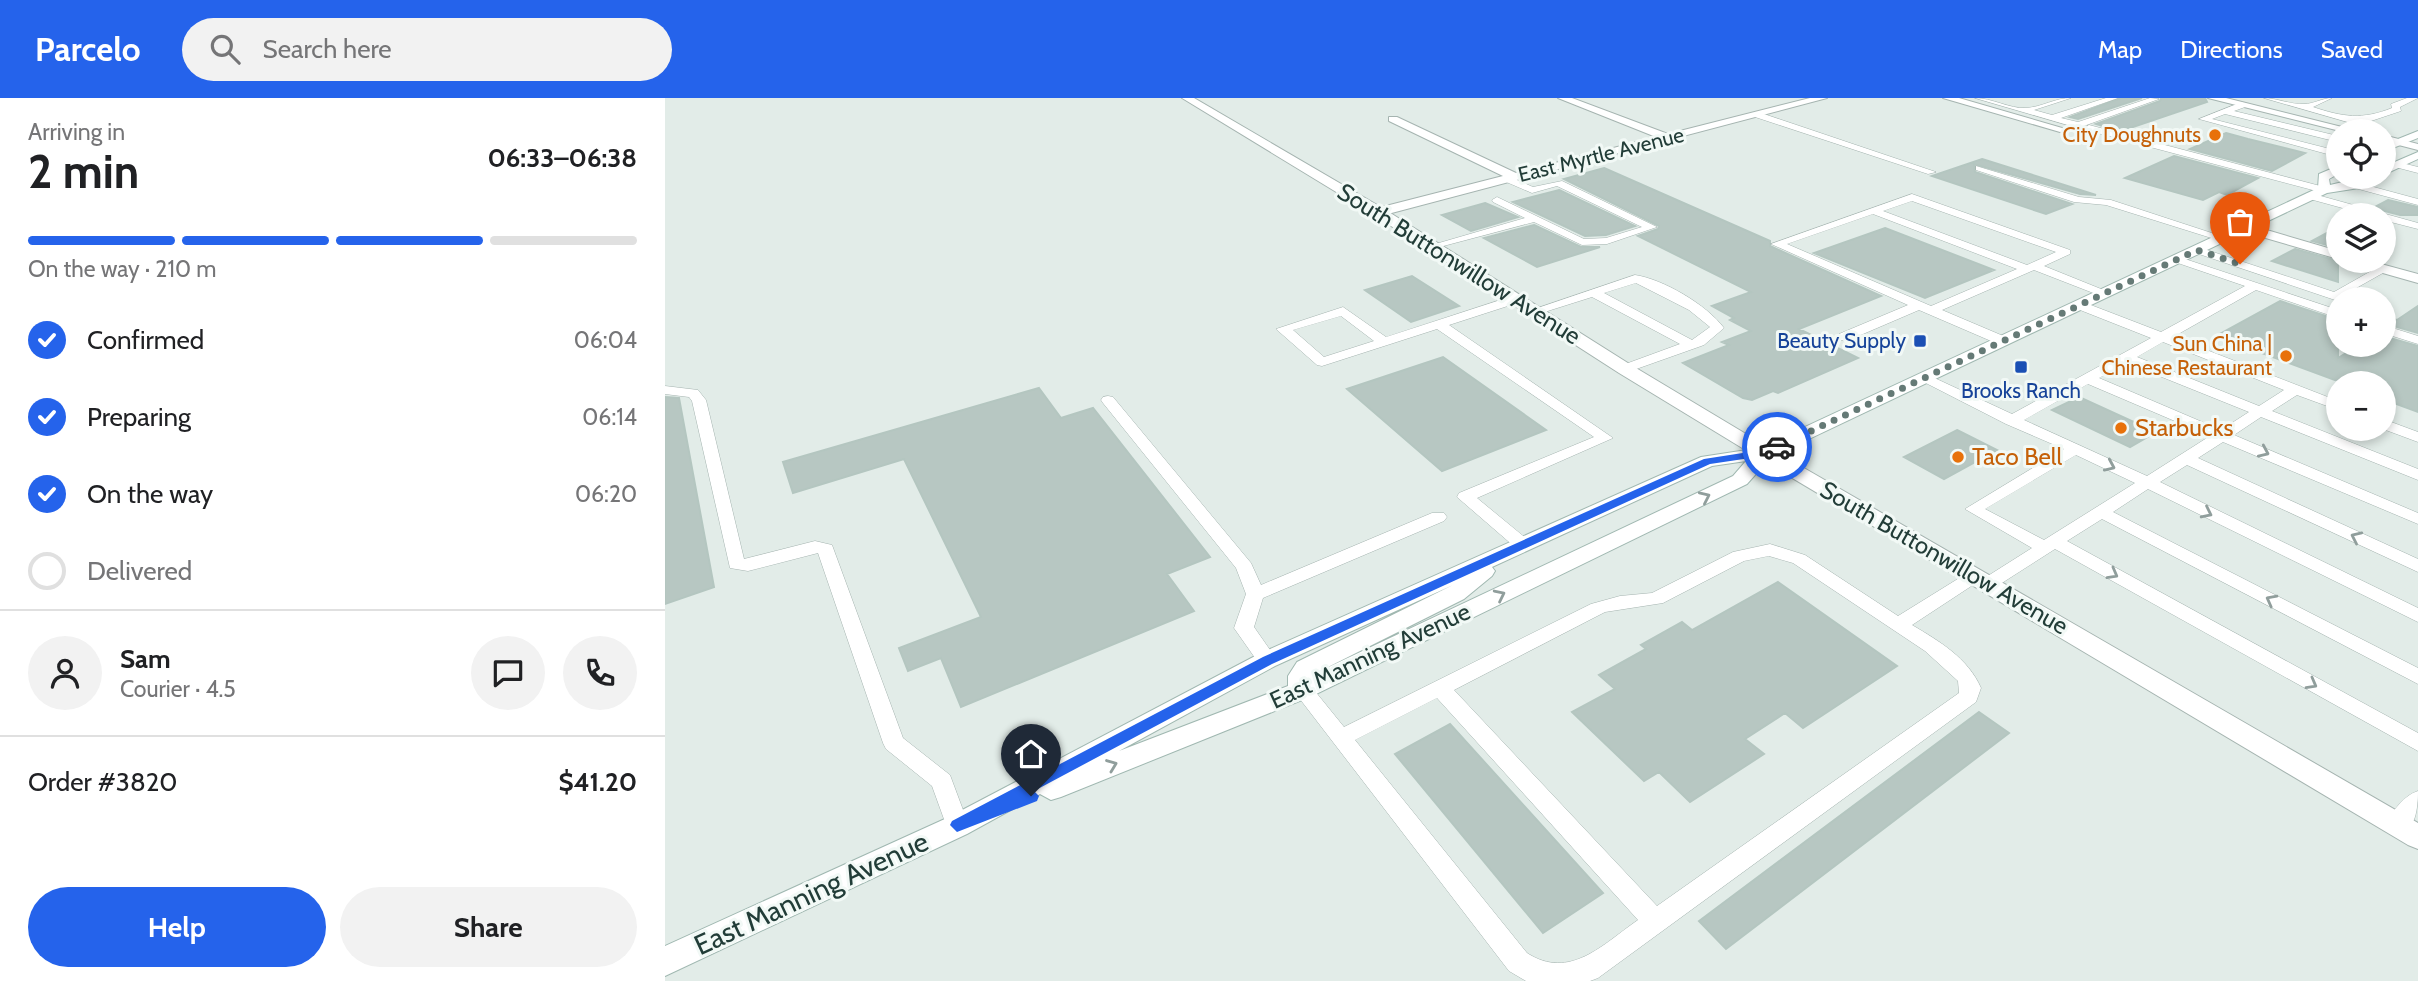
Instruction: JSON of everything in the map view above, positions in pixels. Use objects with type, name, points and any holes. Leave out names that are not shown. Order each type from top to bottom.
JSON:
[{"type":"street","name":"South Buttonwillow Avenue","points":[[1187,98],[1436,247],[1625,369],[1764,453],[2418,837]]},
{"type":"street","points":[[1563,98],[1668,138]]},
{"type":"street","name":"East Myrtle Avenue","points":[[1379,212],[1818,98]]},
{"type":"street","points":[[1948,98],[2064,130]]},
{"type":"street","points":[[2213,98],[2326,125]]},
{"type":"street","points":[[1393,120],[1511,178]]},
{"type":"street","points":[[2396,143],[2418,134]]},
{"type":"street","points":[[2396,141],[2418,146]]},
{"type":"street","points":[[2398,165],[2418,155]]},
{"type":"street","name":"East Manning Avenue","points":[[2317,193],[2326,176]]},
{"type":"street","name":"East Manning Avenue","points":[[665,961],[957,825],[1267,660],[1708,461],[1764,453],[2317,193],[2339,189]]},
{"type":"street","points":[[2243,228],[2326,252]]},
{"type":"street","points":[[2396,273],[2418,279]]},
{"type":"street","name":"East Manning Avenue","points":[[957,825],[1303,690],[1740,480],[1764,453]]},
{"type":"street","points":[[1303,690],[1298,681],[1299,675],[1306,668],[1456,594],[1515,548]]},
{"type":"lane","points":[[1979,98],[2078,125],[2155,99],[2151,98]]},
{"type":"lane","points":[[2000,104],[2019,98]]},
{"type":"lane","points":[[2026,111],[2067,98]]},
{"type":"lane","points":[[2052,118],[2114,98]]},
{"type":"lane","points":[[2268,98],[2361,122],[2398,109],[2394,106],[2414,98]]},
{"type":"lane","points":[[2305,107],[2323,99]]},
{"type":"lane","points":[[2242,105],[2203,119],[2326,151]]},
{"type":"lane","points":[[2224,111],[2326,136]]},
{"type":"lane","points":[[1758,115],[1931,172]]},
{"type":"lane","points":[[2089,128],[2345,203]]},
{"type":"lane","points":[[2398,165],[2418,170]]},
{"type":"lane","points":[[1979,168],[2078,200],[2107,202],[2221,238]]},
{"type":"lane","points":[[1511,178],[1532,190]]},
{"type":"lane","points":[[1558,183],[1652,227],[1607,241],[1582,242],[1497,200],[1532,190],[1558,183]]},
{"type":"lane","points":[[2367,189],[2418,202]]},
{"type":"lane","points":[[1844,337],[1925,308],[2031,268],[2066,252],[1912,197],[1777,244],[1925,308],[2003,341]]},
{"type":"lane","points":[[1874,211],[2105,293]]},
{"type":"lane","points":[[1436,247],[1534,219]]},
{"type":"lane","points":[[2396,220],[2418,226]]},
{"type":"lane","points":[[2197,250],[2335,296],[2376,273]]},
{"type":"lane","points":[[2176,259],[2326,310]]},
{"type":"lane","points":[[1535,311],[1635,279],[1687,304],[1712,320],[1717,328],[1691,345],[1625,369]]},
{"type":"lane","points":[[2011,421],[2255,286]]},
{"type":"lane","points":[[1593,292],[1691,345]]},
{"type":"lane","points":[[1384,342],[1343,311],[1283,329],[1322,362],[1384,342],[1516,299]]},
{"type":"lane","points":[[2079,305],[2326,401]]},
{"type":"lane","points":[[1439,324],[1605,438],[1465,497],[1515,548]]},
{"type":"lane","points":[[2396,333],[2418,340]]},
{"type":"lane","points":[[2127,358],[2418,475]]},
{"type":"lane","points":[[1923,379],[2146,482],[2418,616]]},
{"type":"lane","points":[[2088,379],[2418,519]]},
{"type":"lane","points":[[1898,625],[2048,544],[2296,389]]},
{"type":"lane","points":[[665,390],[693,393],[699,400],[736,564],[748,565],[815,546],[826,549],[894,743],[942,781],[957,825]]},
{"type":"lane","points":[[1108,400],[1245,567],[1255,594],[1244,628],[1267,660]]},
{"type":"lane","points":[[2396,428],[2418,437]]},
{"type":"lane","points":[[2074,450],[1973,509],[2048,544],[2418,743]]},
{"type":"lane","points":[[2185,458],[2418,566]]},
{"type":"lane","points":[[2101,512],[2418,677]]},
{"type":"lane","points":[[1255,594],[1438,517]]},
{"type":"lane","points":[[1303,690],[1518,962],[1533,974],[1552,979],[1570,977],[1589,969],[1969,697],[1972,692],[1971,684],[1960,668],[1898,625],[1799,559],[1781,551],[1760,550],[1739,556],[1656,599],[1620,602],[1598,608],[1341,738]]},
{"type":"lane","points":[[1441,689],[1656,922]]},
{"type":"lane","points":[[2397,825],[2418,800]]},
{"type":"building","points":[[2121,98],[2142,98],[2078,119],[2070,117]]},
{"type":"building","points":[[2161,98],[2205,98],[2207,102],[2130,128],[2116,130],[2096,124],[2160,101]]},
{"type":"building","points":[[2226,133],[2305,153],[2272,171],[2190,149]]},
{"type":"building","points":[[2174,156],[2258,178],[2227,195],[2219,192],[2203,200],[2125,178]]},
{"type":"building","points":[[1982,159],[2096,195],[2080,194],[1974,164],[1975,172],[2072,204],[2046,214],[1932,176]]},
{"type":"building","points":[[1604,168],[1770,241],[1770,246],[1881,296],[1799,329],[1858,358],[1778,393],[1773,391],[1752,400],[1743,398],[1683,363],[1729,345],[1722,342],[1751,331],[1712,306],[1751,292],[1638,236],[1658,229],[1659,226],[1564,179]]},
{"type":"building","points":[[1559,190],[1635,226],[1606,235],[1585,236],[1513,202]]},
{"type":"building","points":[[2388,200],[2418,207],[2418,215],[2396,214],[2396,203],[2382,203]]},
{"type":"building","points":[[1485,203],[1518,217],[1471,231],[1442,215]]},
{"type":"building","points":[[1534,225],[1581,247],[1600,247],[1537,267],[1484,238]]},
{"type":"building","points":[[1885,228],[1994,270],[1925,298],[1814,253]]},
{"type":"building","points":[[2326,233],[2326,245],[2312,241]]},
{"type":"building","points":[[2295,249],[2326,258],[2326,273],[2338,273],[2338,282],[2272,261]]},
{"type":"building","points":[[1412,276],[1459,306],[1411,322],[1365,290]]},
{"type":"building","points":[[2280,301],[2326,316],[2326,357],[2396,357],[2396,340],[2418,346],[2418,412],[2396,404],[2396,371],[2326,371],[2326,377],[2216,336]]},
{"type":"building","points":[[2418,306],[2418,333],[2396,327],[2397,320]]},
{"type":"building","points":[[1443,357],[1546,430],[1442,471],[1347,389]]},
{"type":"building","points":[[1039,388],[1061,418],[1093,408],[1210,557],[1167,574],[1194,611],[961,707],[941,658],[908,671],[899,648],[981,617],[904,459],[793,493],[783,462]]},
{"type":"building","points":[[665,397],[679,398],[714,587],[665,604]]},
{"type":"building","points":[[2079,397],[2156,432],[2130,447],[2052,410]]},
{"type":"building","points":[[1957,430],[1997,450],[1944,479],[1904,457]]},
{"type":"building","points":[[1778,582],[1897,666],[1803,728],[1785,713],[1745,739],[1764,754],[1690,802],[1659,772],[1644,781],[1572,712],[1615,689],[1599,675],[1646,649],[1641,645],[1682,622],[1692,630]]},
{"type":"building","points":[[1979,712],[2009,733],[1726,949],[1699,921]]},
{"type":"building","points":[[1450,724],[1603,893],[1543,933],[1395,754]]},
{"type":"way so far","points":[[1777,447],[2197,250],[2240,264]]},
{"type":"place","name":"City Doughnuts","points":[[2215,135]]},
{"type":"place","name":"Beauty Supply","points":[[1920,341]]},
{"type":"place","name":"Sun China | Chinese Restaurant","points":[[2286,356]]},
{"type":"place","name":"Brooks Ranch","points":[[2021,367]]},
{"type":"place","name":"Starbucks","points":[[2121,428]]},
{"type":"place","name":"Taco Bell","points":[[1958,457]]},
{"type":"route","points":[[1031,796],[957,825],[1267,660],[1708,461],[1764,453],[1777,447]]}]
